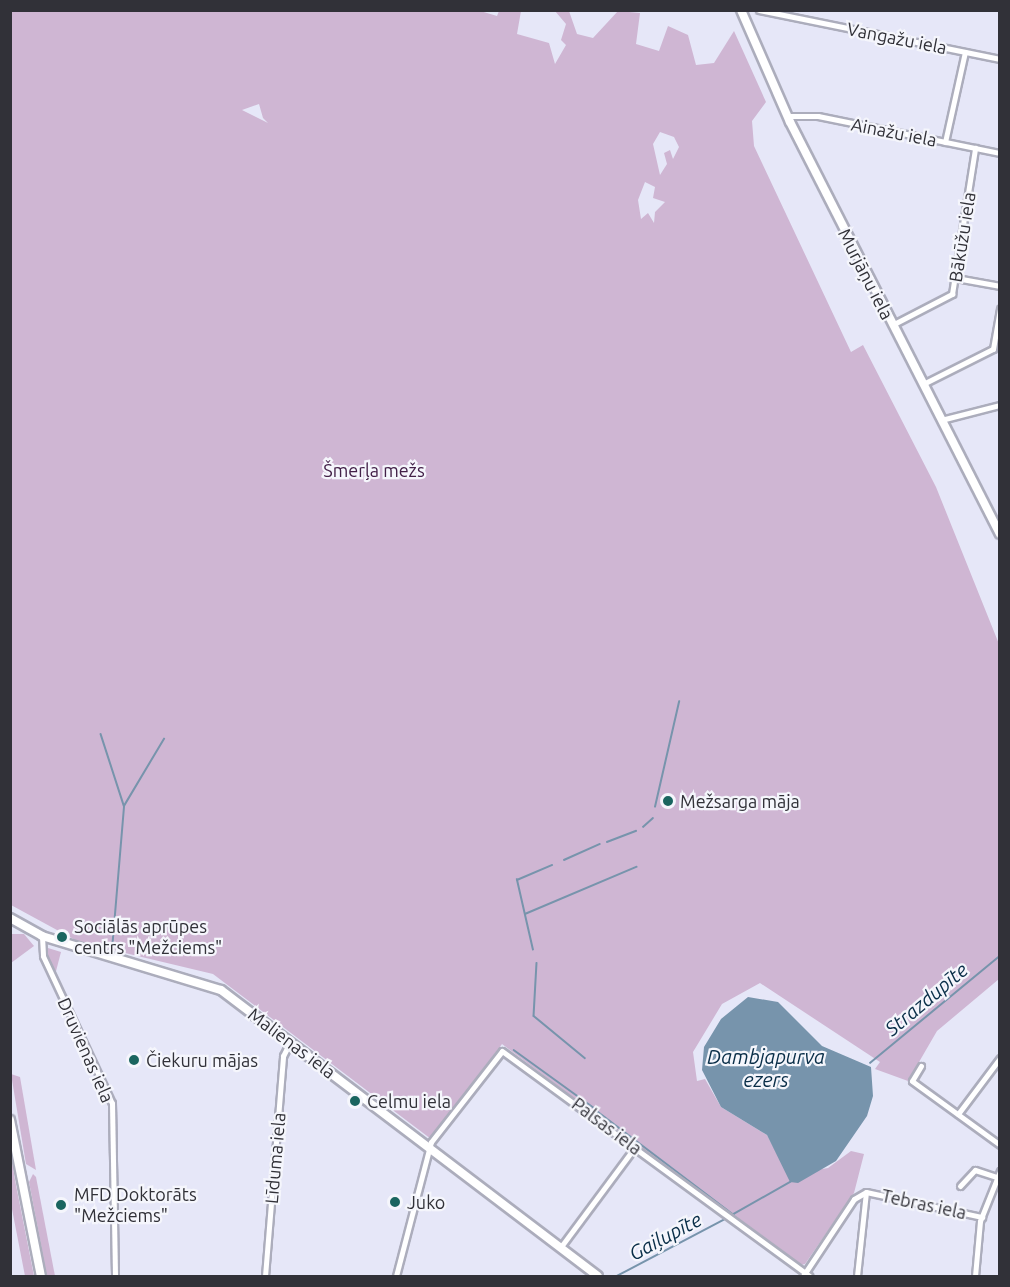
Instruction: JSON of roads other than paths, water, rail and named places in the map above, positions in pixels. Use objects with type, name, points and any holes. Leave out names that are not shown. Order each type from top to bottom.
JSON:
[{"type":"street","name":"Murjāņu iela","points":[[741,10],[788,116],[892,325],[997,522],[999,534]]},
{"type":"street","name":"Vangažu iela","points":[[759,10],[999,59]]},
{"type":"street","points":[[945,142],[965,52]]},
{"type":"street","name":"Ainažu iela","points":[[788,116],[818,116],[999,153]]},
{"type":"street","name":"Bākūžu iela","points":[[892,325],[952,294],[975,148]]},
{"type":"street","points":[[956,278],[999,286]]},
{"type":"street","points":[[923,384],[993,349],[999,309]]},
{"type":"street","points":[[941,420],[999,405]]},
{"type":"street","name":"Malienas iela","points":[[10,918],[42,936],[205,983],[290,1042],[598,1276]]},
{"type":"street","name":"Druvienas iela","points":[[42,936],[43,956],[112,1103],[115,1276]]},
{"type":"street","name":"Līduma iela","points":[[265,1276],[284,1056],[290,1042]]},
{"type":"street","name":"Palsas iela","points":[[429,1148],[502,1051],[635,1147],[805,1276]]},
{"type":"street","points":[[958,1114],[999,1058]]},
{"type":"street","points":[[921,1066],[912,1081],[999,1145]]},
{"type":"street","points":[[10,1120],[41,1276]]},
{"type":"street","points":[[560,1248],[635,1147]]},
{"type":"street","points":[[396,1276],[429,1148]]},
{"type":"street","points":[[960,1186],[975,1170],[998,1174],[982,1216],[975,1276]]},
{"type":"street","points":[[805,1276],[854,1199],[866,1191]]},
{"type":"street","points":[[857,1276],[866,1191]]},
{"type":"street","name":"Tebras iela","points":[[866,1191],[982,1216]]},
{"type":"water","name":"Dambjapurva ezers","points":[[748,997],[778,1002],[822,1046],[871,1067],[873,1096],[867,1116],[836,1161],[798,1183],[790,1182],[767,1135],[721,1107],[702,1070],[704,1047],[721,1019]]},
{"type":"waterway","points":[[655,807],[679,702]]},
{"type":"waterway","points":[[101,734],[124,805]]},
{"type":"waterway","points":[[112,950],[124,806],[164,739]]},
{"type":"waterway","points":[[643,827],[653,818]]},
{"type":"waterway","points":[[607,842],[636,831]]},
{"type":"waterway","points":[[564,860],[600,844]]},
{"type":"waterway","points":[[533,950],[517,880],[552,865]]},
{"type":"waterway","points":[[525,914],[636,867]]},
{"type":"waterway","name":"Strazdupīte","points":[[870,1063],[1000,956]]},
{"type":"waterway","points":[[537,963],[534,1016],[585,1058]]},
{"type":"waterway","points":[[514,1050],[594,1108]]},
{"type":"waterway","points":[[597,1111],[734,1215]]},
{"type":"waterway","name":"Gaiļupīte","points":[[732,1215],[790,1182]]},
{"type":"waterway","name":"Gaiļupīte","points":[[617,1276],[725,1219]]},
{"type":"place","name":"Mežsarga māja","points":[[668,801]]},
{"type":"place","name":"Sociālās aprūpes centrs \"Mežciems\"","points":[[62,937]]},
{"type":"place","name":"Čiekuru mājas","points":[[134,1060]]},
{"type":"place","name":"Celmu iela","points":[[355,1101]]},
{"type":"place","name":"Juko","points":[[395,1202]]},
{"type":"place","name":"MFD Doktorāts \"Mežciems\"","points":[[61,1205]]},
{"type":"park label","name":"Šmerļa mežs","points":[[374,470]]}]
